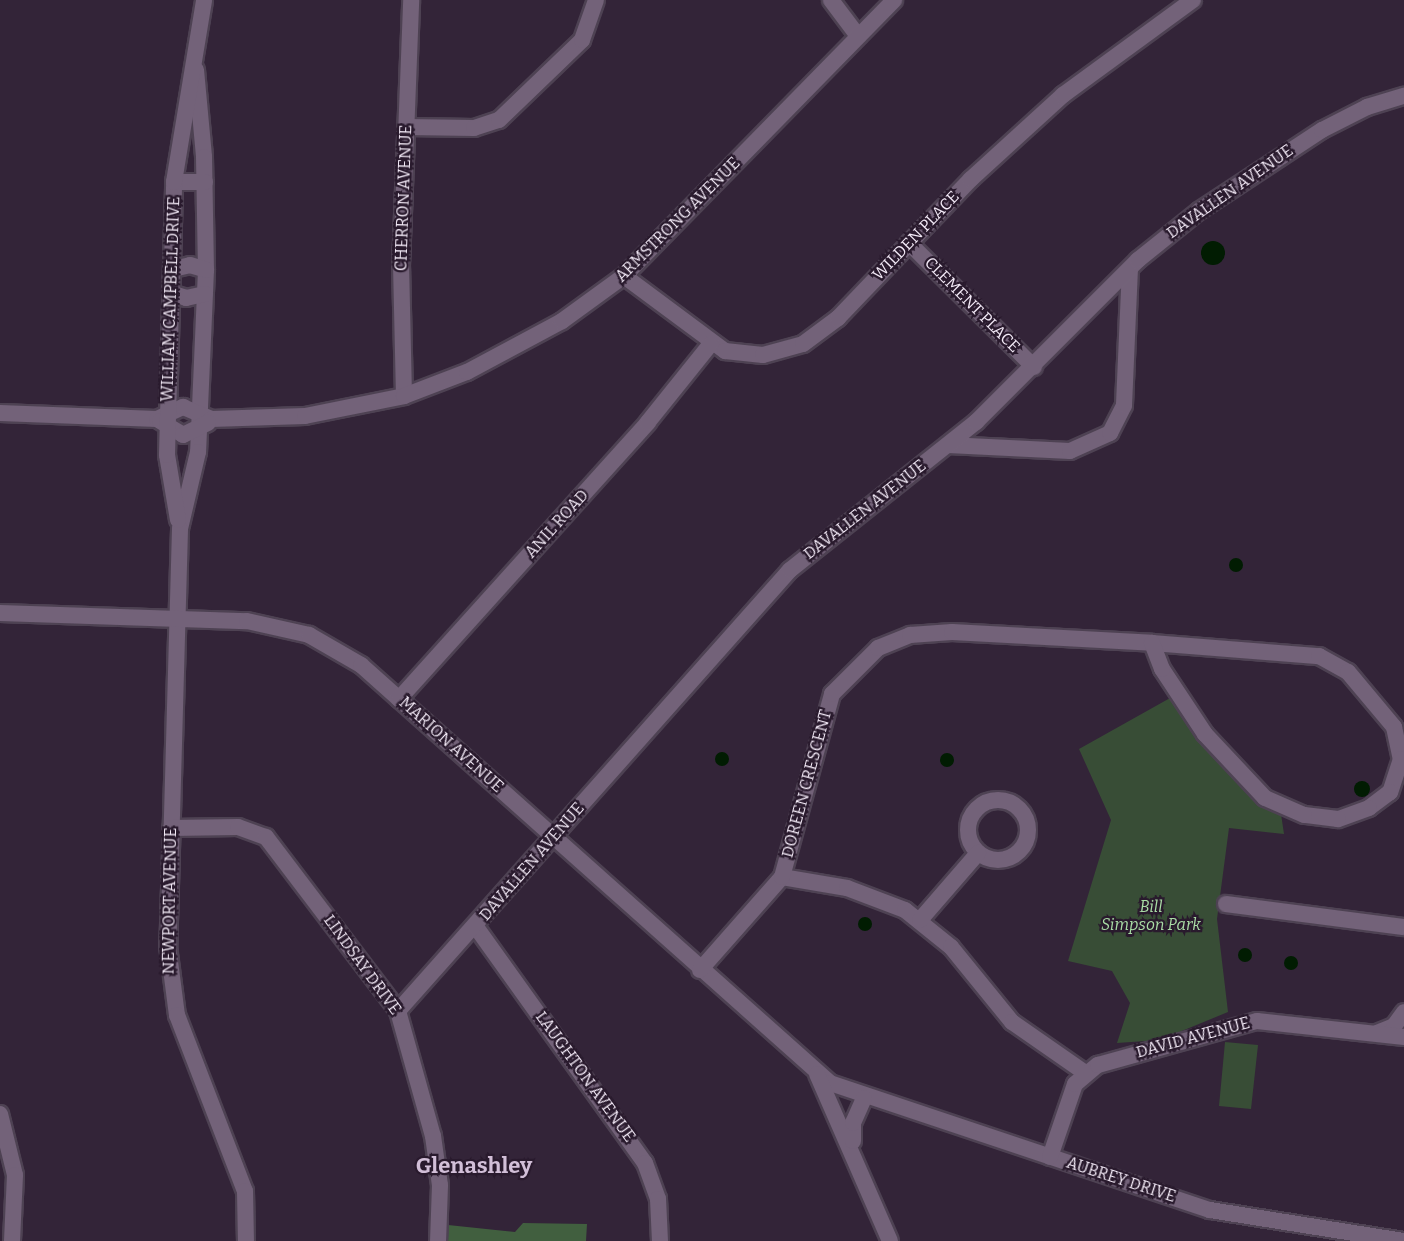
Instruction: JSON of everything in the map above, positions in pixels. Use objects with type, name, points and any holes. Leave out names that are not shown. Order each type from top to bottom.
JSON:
[{"type":"street","name":"WILLIAM CAMPBELL DRIVE","points":[[177,618],[180,529],[164,419],[173,269],[174,182],[196,70],[204,0]]},
{"type":"street","name":"CHERRON AVENUE","points":[[404,396],[399,367],[411,0]]},
{"type":"street","points":[[407,128],[474,128],[500,120],[582,40],[596,0]]},
{"type":"street","points":[[831,0],[858,36]]},
{"type":"street","name":"ARMSTRONG AVENUE","points":[[204,420],[305,416],[404,396],[533,338],[624,276],[894,0]]},
{"type":"street","name":"WILDEN PLACE","points":[[624,276],[710,345],[752,355],[803,344],[838,318],[909,243],[1064,95],[1193,0]]},
{"type":"street","name":"WILLIAM CAMPBELL DRIVE","points":[[180,529],[204,420],[206,182],[196,70]]},
{"type":"street","name":"DAVALLEN AVENUE","points":[[398,1011],[476,927],[790,570],[948,445],[1034,367],[1130,270],[1199,211],[1292,149],[1367,107],[1404,96]]},
{"type":"street","points":[[174,182],[206,182]]},
{"type":"street","name":"CLEMENT PLACE","points":[[909,243],[1034,367]]},
{"type":"street","points":[[173,269],[190,265],[206,270]]},
{"type":"street","points":[[948,445],[1051,452],[1102,440],[1117,424],[1124,405],[1130,270]]},
{"type":"street","points":[[171,292],[186,298],[205,294]]},
{"type":"street","points":[[1103,297],[1128,324]]},
{"type":"street","name":"ANIL ROAD","points":[[399,699],[648,422],[710,345]]},
{"type":"street","points":[[0,413],[164,419],[183,407],[204,420],[183,435],[164,419]]},
{"type":"street","name":"MARION AVENUE","points":[[0,613],[247,621],[309,635],[361,665],[817,1073],[845,1090]]},
{"type":"street","name":"NEWPORT AVENUE","points":[[177,618],[171,828],[170,986],[186,1043],[236,1162],[245,1191],[246,1241]]},
{"type":"street","name":"DOREEN CRESCENT","points":[[700,970],[782,877],[829,700],[878,648],[910,635],[952,632],[1152,643],[1307,653],[1339,665],[1394,728],[1401,759],[1390,792],[1369,808],[1338,819],[1304,815],[1265,798],[1205,734],[1162,669],[1152,643]]},
{"type":"street","name":"LINDSAY DRIVE","points":[[171,828],[238,827],[266,837],[398,1011],[433,1136],[440,1185],[438,1241]]},
{"type":"street","points":[[920,920],[978,853]]},
{"type":"street","points":[[782,877],[864,893],[920,920],[951,947],[1011,1022],[1084,1072],[1050,1157]]},
{"type":"street","points":[[1226,904],[1404,927]]},
{"type":"street","name":"LAUGHTON AVENUE","points":[[476,927],[645,1163],[658,1199],[660,1241]]},
{"type":"street","points":[[1376,1033],[1394,1026],[1404,1012]]},
{"type":"street","name":"DAVID AVENUE","points":[[1084,1072],[1257,1021],[1404,1037]]},
{"type":"street","name":"MARION AVENUE","points":[[817,1073],[853,1145],[891,1241]]},
{"type":"street","name":"AUBREY DRIVE","points":[[845,1090],[1221,1212],[1322,1235],[1404,1241]]},
{"type":"street","name":"MARION AVENUE","points":[[853,1145],[853,1123],[864,1098]]},
{"type":"street","points":[[0,1114],[15,1175],[12,1241]]},
{"type":"green space","name":"Bill Simpson Park","points":[[1179,693],[1281,814],[1284,834],[1229,828],[1217,919],[1228,1012],[1160,1040],[1117,1043],[1130,1003],[1112,971],[1068,961],[1111,820],[1079,749]]},
{"type":"green space","points":[[1225,1042],[1258,1045],[1251,1109],[1219,1106]]},
{"type":"shaded area","points":[[1213,241],[1222,244],[1225,253],[1222,262],[1213,265],[1204,262],[1201,253],[1204,244]]},
{"type":"shaded area","points":[[1233,558],[1239,558],[1243,565],[1239,572],[1233,572],[1229,568],[1229,562]]},
{"type":"shaded area","points":[[719,752],[725,752],[729,759],[725,766],[719,766],[715,762],[715,756]]},
{"type":"shaded area","points":[[944,753],[950,753],[954,760],[950,767],[944,767],[940,763],[940,757]]},
{"type":"shaded area","points":[[1362,781],[1368,783],[1370,789],[1368,795],[1362,797],[1356,795],[1354,789],[1356,783]]},
{"type":"shaded area","points":[[862,917],[868,917],[872,924],[868,931],[862,931],[858,927],[858,921]]},
{"type":"shaded area","points":[[1242,948],[1248,948],[1252,955],[1248,962],[1242,962],[1238,958],[1238,952]]},
{"type":"shaded area","points":[[1288,956],[1294,956],[1298,963],[1294,970],[1288,970],[1284,966],[1284,960]]},
{"type":"shaded area","points":[[523,1223],[587,1224],[586,1241],[448,1241],[448,1225],[515,1232]]},
{"type":"district","name":"Glenashley","points":[[474,1166]]}]
